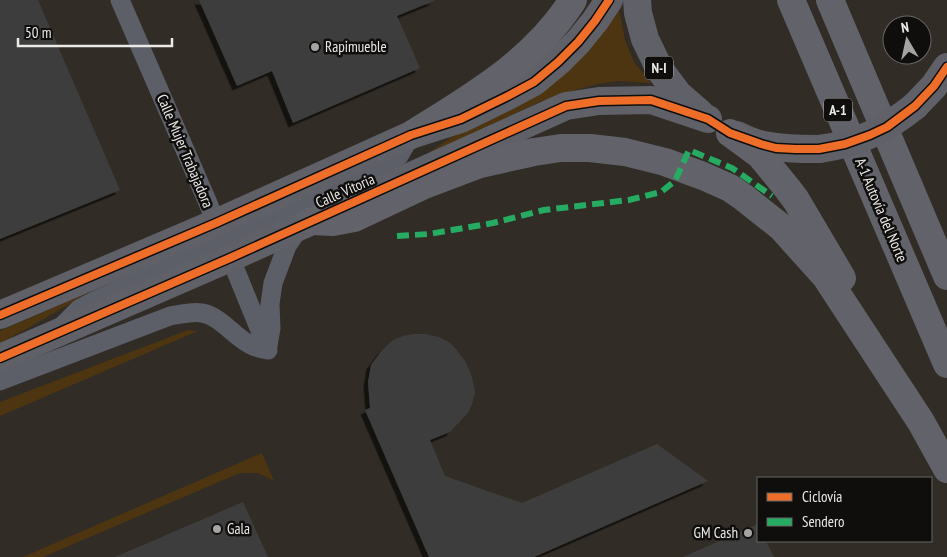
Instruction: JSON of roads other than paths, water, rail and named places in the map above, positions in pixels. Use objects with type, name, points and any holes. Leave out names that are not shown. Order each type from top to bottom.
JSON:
[{"type":"highway","points":[[411,136],[509,71],[535,47],[573,0]]},
{"type":"highway","name":"Calle Vitoria","points":[[0,315],[216,223],[411,136],[461,119],[508,96],[534,82],[558,62],[578,42],[609,0]]},
{"type":"highway","name":"N-I","points":[[637,0],[638,13],[645,40],[660,70],[678,94],[719,126],[761,144],[776,148],[795,150],[819,149],[845,144],[870,135],[887,126],[915,106],[934,86],[947,67]]},
{"type":"highway","name":"A-1 Autovía del Norte","points":[[791,0],[947,364]]},
{"type":"highway","name":"A-1","points":[[830,0],[947,276]]},
{"type":"highway","points":[[836,0],[855,58]]},
{"type":"highway","name":"Calle Vitoria","points":[[0,358],[230,258],[566,106],[599,101],[651,100],[719,126]]},
{"type":"highway","points":[[719,126],[760,155],[796,200],[832,259],[947,468]]},
{"type":"highway","points":[[306,224],[354,218],[422,186],[480,164],[561,148],[590,148],[626,152],[665,162],[703,176],[737,193],[781,227],[826,278],[921,422],[947,468]]},
{"type":"street","name":"Calle Mujer Trabajadora","points":[[52,336],[79,309],[200,253],[208,244],[216,223],[120,0]]},
{"type":"street","name":"Calle Vitoria","points":[[230,258],[234,241],[240,232],[399,156],[411,136]]},
{"type":"street","points":[[216,223],[268,350]]},
{"type":"street","points":[[268,350],[273,283],[287,246],[306,224]]},
{"type":"street","points":[[0,381],[170,316],[193,313],[208,314],[253,346],[268,350]]},
{"type":"place","name":"Rapimueble","points":[[315,47]]},
{"type":"place","name":"Gala","points":[[217,529]]},
{"type":"place","name":"GM Cash","points":[[748,533]]}]
